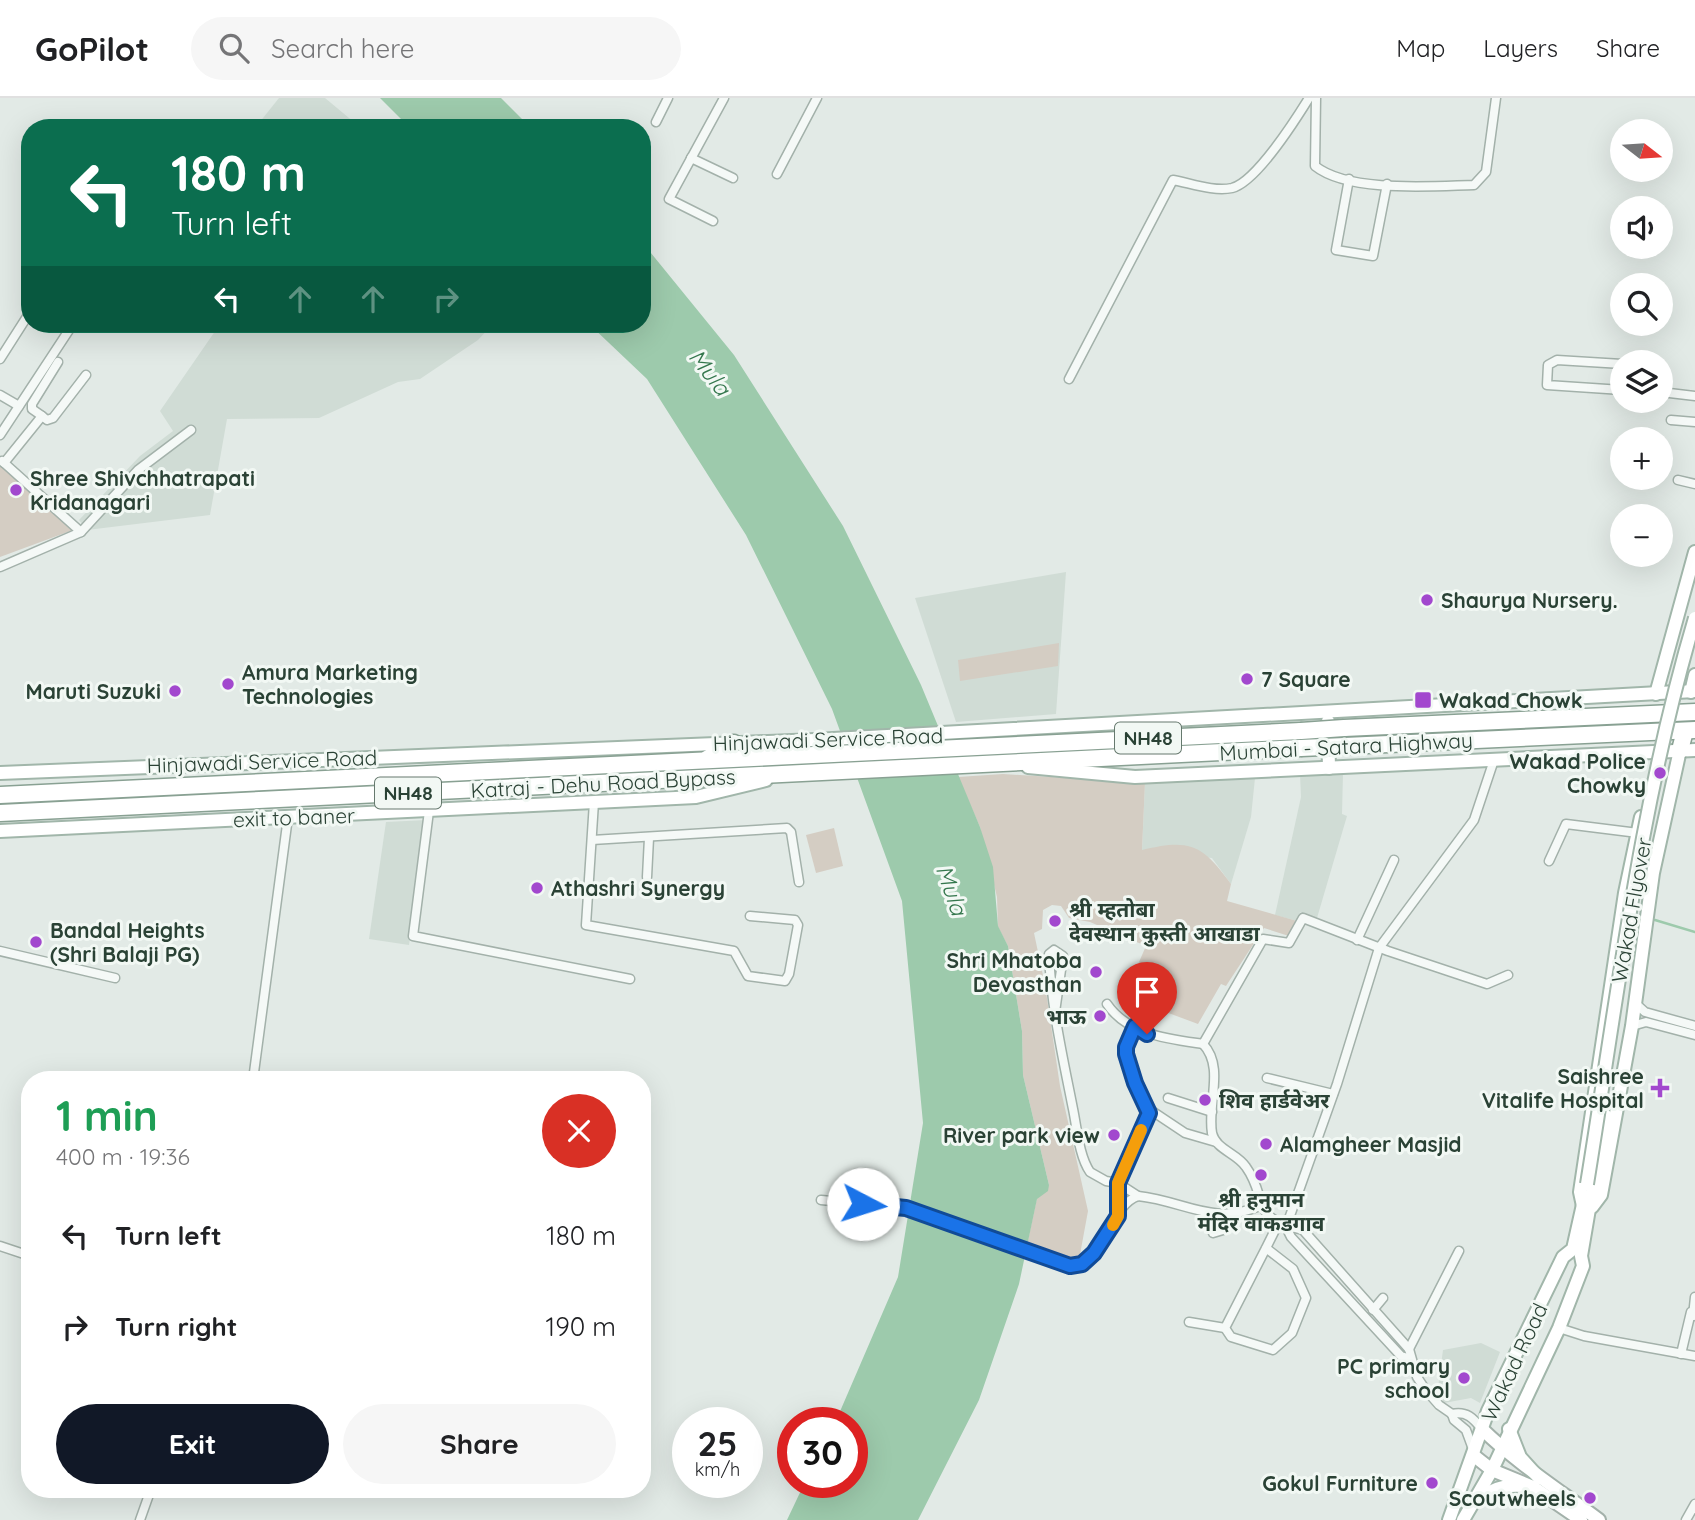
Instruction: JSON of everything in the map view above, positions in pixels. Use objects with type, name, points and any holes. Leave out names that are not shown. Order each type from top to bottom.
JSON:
[{"type":"highway","name":"Mumbai - Satara Highway","points":[[996,738],[1301,731],[1695,712]]},
{"type":"highway","name":"Mumbai - Satara Highway","points":[[1000,763],[1690,730]]},
{"type":"highway","points":[[1688,750],[1690,730]]},
{"type":"highway","name":"Katraj - Dehu Road Bypass","points":[[0,795],[705,760],[815,747],[996,738]]},
{"type":"highway","points":[[705,760],[734,743]]},
{"type":"highway","name":"Katraj - Dehu Road Bypass","points":[[0,813],[1000,763]]},
{"type":"highway","points":[[43,811],[44,828]]},
{"type":"main road","points":[[1656,694],[1695,552]]},
{"type":"main road","name":"Wakad Flyover","points":[[1591,1184],[1640,855],[1670,705],[1695,618]]},
{"type":"main road","name":"Wakad Flyover","points":[[1587,1206],[1642,870],[1679,700],[1695,643]]},
{"type":"main road","points":[[996,738],[1077,724],[1311,714],[1693,692],[1695,675]]},
{"type":"main road","points":[[1327,713],[1329,768]]},
{"type":"main road","points":[[1311,714],[1312,769]]},
{"type":"main road","name":"Hinjawadi Service Road","points":[[0,773],[734,743],[815,747]]},
{"type":"main road","points":[[1000,763],[1135,778],[1329,768],[1494,760],[1648,752],[1688,750],[1653,873],[1632,1026],[1601,1195],[1587,1206],[1580,1192],[1630,870],[1651,769],[1648,752]]},
{"type":"main road","name":"exit to baner","points":[[0,831],[696,797],[794,773]]},
{"type":"main road","points":[[1630,870],[1653,873]]},
{"type":"main road","name":"Wakad Road","points":[[1463,1520],[1492,1470],[1509,1429],[1559,1328],[1583,1266],[1581,1256],[1587,1206]]},
{"type":"main road","name":"Wakad Road","points":[[1449,1520],[1482,1429],[1563,1257],[1573,1249],[1587,1206]]},
{"type":"main road","points":[[1482,1429],[1536,1483],[1578,1519]]},
{"type":"main road","points":[[1509,1429],[1520,1457],[1536,1483]]},
{"type":"main road","points":[[1474,1455],[1492,1470],[1536,1483],[1599,1520]]},
{"type":"main road","points":[[1463,1520],[1476,1503],[1495,1489],[1536,1483]]},
{"type":"street","points":[[656,122],[668,98]]},
{"type":"street","points":[[713,221],[669,199],[724,98]]},
{"type":"street","points":[[776,174],[817,98]]},
{"type":"street","points":[[1069,379],[1172,180],[1220,189],[1236,187],[1286,134],[1309,98]]},
{"type":"street","points":[[1316,98],[1315,166],[1349,179],[1387,184],[1463,185],[1480,181],[1486,172],[1496,98]]},
{"type":"street","points":[[691,158],[733,178]]},
{"type":"street","points":[[1349,179],[1336,250],[1373,256],[1387,184]]},
{"type":"street","points":[[0,359],[21,326]]},
{"type":"street","points":[[0,435],[67,333]]},
{"type":"street","points":[[1610,363],[1557,360],[1548,365],[1547,385],[1610,389]]},
{"type":"street","points":[[58,362],[32,404],[32,409],[47,420],[53,418],[86,375]]},
{"type":"street","points":[[1673,393],[1695,396]]},
{"type":"street","points":[[0,395],[19,406]]},
{"type":"street","points":[[42,416],[2,461],[81,533]]},
{"type":"street","points":[[1671,420],[1695,422]]},
{"type":"street","points":[[0,567],[81,533],[138,470],[191,430]]},
{"type":"street","points":[[1678,480],[1695,484]]},
{"type":"street","points":[[1225,1328],[1266,1248],[1282,1224],[1333,1094],[1379,948],[1474,820],[1494,760]]},
{"type":"street","points":[[594,802],[585,921],[590,927],[734,951],[748,976],[785,981],[789,974],[798,925],[794,920],[750,916]]},
{"type":"street","points":[[429,811],[413,936],[631,979]]},
{"type":"street","points":[[254,1071],[288,817]]},
{"type":"street","points":[[1549,861],[1566,824],[1638,833]]},
{"type":"street","points":[[592,840],[787,828],[791,832],[799,882]]},
{"type":"street","points":[[647,877],[649,838]]},
{"type":"street","points":[[1357,940],[1394,860]]},
{"type":"street","points":[[1203,1044],[1263,939],[1289,943],[1300,921],[1307,918],[1357,940],[1487,984],[1508,975]]},
{"type":"street","points":[[1055,1012],[1064,967],[1063,956],[1054,950],[1048,954],[1055,1012],[1087,1168],[1101,1179],[1118,1183],[1138,1196],[1195,1210],[1235,1215],[1260,1206]]},
{"type":"street","points":[[0,951],[114,978]]},
{"type":"street","points":[[1635,1003],[1645,1012],[1695,1026]]},
{"type":"street","points":[[1107,1004],[1117,1015],[1154,1036],[1203,1044],[1214,1062],[1212,1112],[1216,1142]]},
{"type":"street","points":[[1632,1026],[1646,1022],[1695,1035]]},
{"type":"street","points":[[1135,1026],[1126,1047],[1126,1054],[1135,1083],[1149,1109],[1185,1133],[1216,1142],[1246,1167],[1260,1206],[1282,1224],[1402,1356],[1410,1354]]},
{"type":"street","points":[[1267,1078],[1333,1094]]},
{"type":"street","points":[[1168,1098],[1212,1112]]},
{"type":"street","points":[[1118,1216],[1118,1183],[1149,1109]]},
{"type":"street","points":[[821,1200],[906,1208],[1070,1266],[1082,1264],[1103,1241],[1132,1198],[1138,1196]]},
{"type":"street","points":[[1213,1233],[1223,1230],[1235,1215]]},
{"type":"street","points":[[1282,1224],[1303,1230],[1374,1308],[1410,1354],[1424,1389],[1466,1430],[1472,1441],[1474,1455]]},
{"type":"street","points":[[0,1246],[21,1253]]},
{"type":"street","points":[[1189,1322],[1225,1328],[1231,1337],[1273,1350],[1292,1333],[1306,1298],[1293,1269],[1266,1248]]},
{"type":"street","points":[[1410,1354],[1459,1251]]},
{"type":"street","points":[[1681,1354],[1693,1315],[1695,1297]]},
{"type":"street","points":[[1366,1318],[1383,1298]]},
{"type":"street","points":[[1559,1328],[1584,1336],[1695,1356]]},
{"type":"street","points":[[1452,1414],[1462,1412],[1471,1416],[1482,1429]]},
{"type":"street","points":[[140,1520],[148,1498]]},
{"type":"street","points":[[1686,1520],[1695,1504]]},
{"type":"shaded area","points":[[279,98],[325,98],[350,119],[262,119]]},
{"type":"shaded area","points":[[214,333],[485,333],[420,379],[398,382],[319,418],[227,419],[210,515],[87,530],[79,520],[140,456],[173,431],[160,411]]},
{"type":"shaded area","name":"Shree Shivchhatrapati Kridanagari","points":[[0,463],[74,520],[73,530],[0,557]]},
{"type":"shaded area","points":[[1066,572],[1056,714],[956,722],[915,598]]},
{"type":"shaded area","points":[[1059,643],[1058,666],[960,681],[958,660]]},
{"type":"shaded area","points":[[1343,773],[1342,814],[1347,816],[1317,918],[1300,912],[1297,921],[1275,915],[1301,797],[1300,774]]},
{"type":"shaded area","points":[[1003,774],[1145,783],[1142,850],[1172,845],[1194,848],[1212,861],[1231,884],[1227,901],[1297,921],[1292,937],[1264,928],[1226,986],[1221,984],[1198,1024],[1155,1008],[1148,994],[1129,985],[1146,946],[1090,922],[1069,918],[1061,906],[1052,905],[1043,910],[1042,929],[1034,933],[1045,985],[1060,1086],[1088,1211],[1079,1260],[1027,1245],[1037,1198],[1049,1185],[1023,1075],[1022,1031],[1008,946],[998,927],[997,897],[980,827],[958,777]]},
{"type":"shaded area","points":[[1255,778],[1251,817],[1231,884],[1212,858],[1142,851],[1145,783]]},
{"type":"shaded area","points":[[426,820],[409,945],[369,939],[386,822]]},
{"type":"shaded area","points":[[834,828],[843,866],[816,873],[806,835]]},
{"type":"shaded area","name":"PC primary school","points":[[1481,1343],[1500,1352],[1480,1403],[1471,1398],[1444,1403],[1438,1388],[1443,1350]]},
{"type":"water","points":[[380,98],[501,98],[522,119],[401,119]]},
{"type":"water","name":"Mula","points":[[651,253],[734,355],[843,526],[921,685],[980,827],[993,867],[998,926],[1008,946],[1022,1031],[1023,1075],[1049,1185],[1048,1191],[1037,1199],[1019,1284],[979,1400],[918,1520],[787,1520],[797,1498],[868,1498],[868,1407],[842,1407],[898,1277],[923,1123],[902,901],[832,709],[746,535],[647,379],[598,333],[651,333]]},
{"type":"waterway","points":[[1655,920],[1695,932]]},
{"type":"slow traffic","points":[[1113,1225],[1118,1216],[1115,1205],[1118,1183],[1141,1130]]},
{"type":"place","name":"Shree Shivchhatrapati Kridanagari","points":[[16,490]]},
{"type":"place","name":"Shaurya Nursery.","points":[[1427,600]]},
{"type":"place","name":"7 Square","points":[[1247,679]]},
{"type":"place","name":"Amura Marketing Technologies","points":[[228,684]]},
{"type":"place","name":"Maruti Suzuki","points":[[175,691]]},
{"type":"place","name":"Wakad Chowk","points":[[1423,700]]},
{"type":"place","name":"Wakad Police Chowky","points":[[1660,773]]},
{"type":"place","name":"Athashri Synergy","points":[[537,888]]},
{"type":"place","name":"श्री म्हतोबा देवस्थान कुस्ती आखाडा","points":[[1055,921]]},
{"type":"place","name":"Bandal Heights (Shri Balaji PG)","points":[[36,942]]},
{"type":"place","name":"Shri Mhatoba Devasthan","points":[[1096,972]]},
{"type":"place","name":"भाऊ","points":[[1100,1016]]},
{"type":"place","name":"Saishree Vitalife Hospital","points":[[1660,1088]]},
{"type":"place","name":"शिव हार्डवेअर","points":[[1205,1100]]},
{"type":"place","name":"River park view","points":[[1114,1135]]},
{"type":"place","name":"Alamgheer Masjid","points":[[1266,1144]]},
{"type":"place","name":"श्री हनुमान मंदिर वाकडगाव","points":[[1261,1175]]},
{"type":"place","name":"PC primary school","points":[[1464,1378]]},
{"type":"place","name":"Gokul Furniture","points":[[1432,1483]]},
{"type":"place","name":"Scoutwheels","points":[[1590,1498]]},
{"type":"route","points":[[863,1204],[906,1208],[1070,1266],[1082,1264],[1094,1253],[1118,1216],[1115,1205],[1118,1183],[1149,1113],[1135,1083],[1126,1054],[1128,1040],[1135,1026],[1147,1034]]}]
